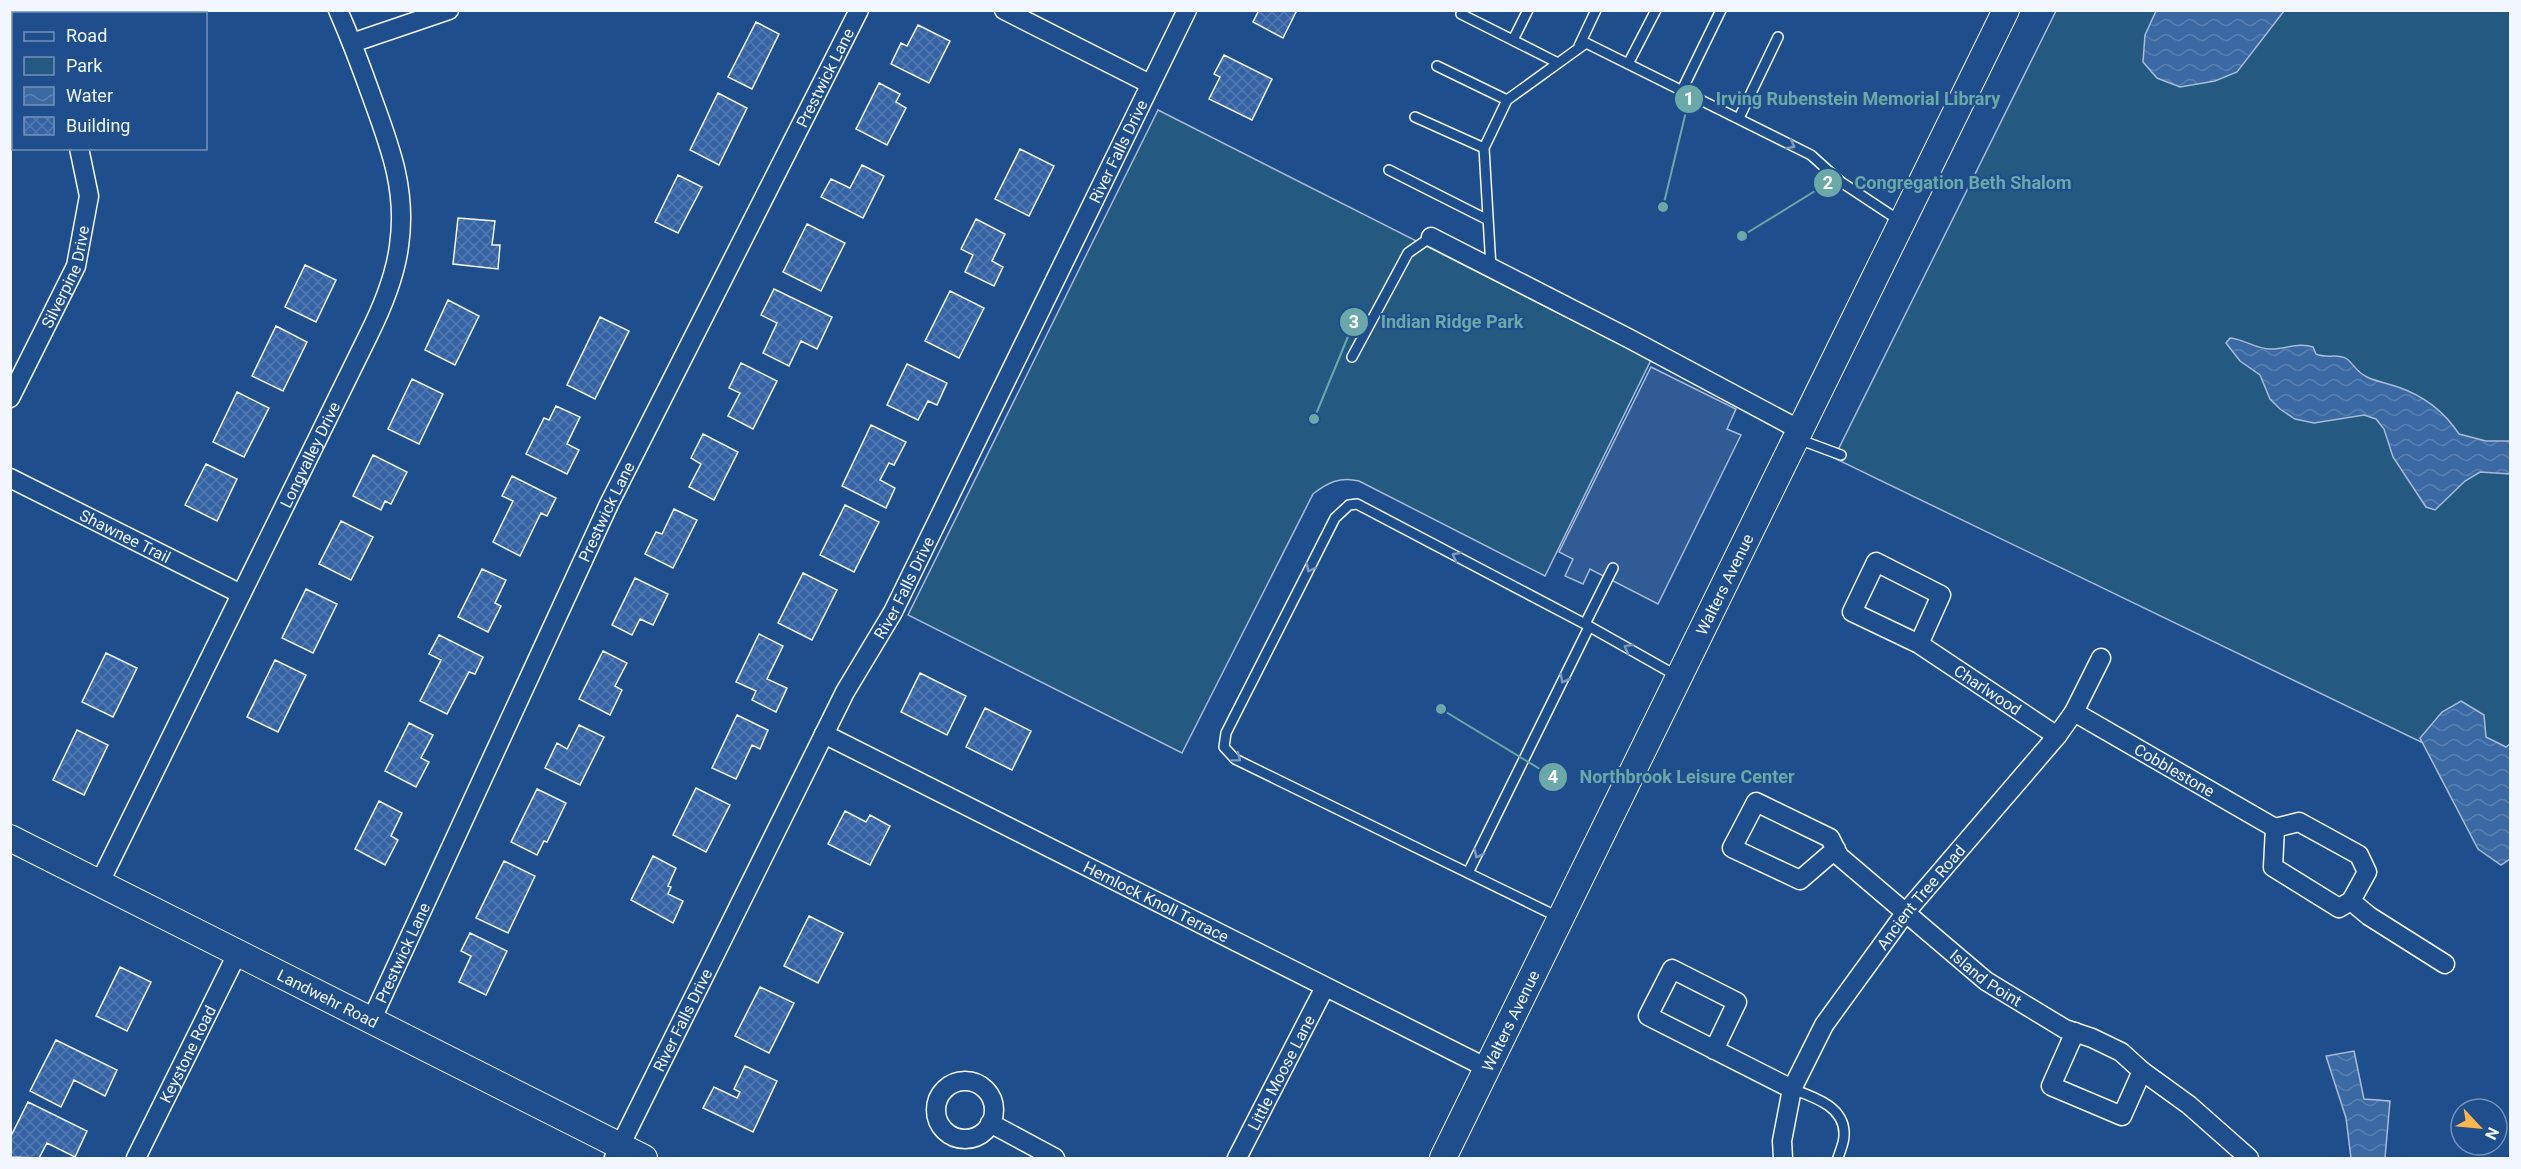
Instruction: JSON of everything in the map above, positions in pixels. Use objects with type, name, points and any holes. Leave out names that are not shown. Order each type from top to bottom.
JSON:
[{"type":"main road","name":"Walters Avenue","points":[[1443,1158],[2006,10]]},
{"type":"main road","name":"Landwehr Road","points":[[10,838],[238,952],[617,1152],[644,1158]]},
{"type":"street","name":"Longvalley Drive","points":[[100,882],[382,307],[392,278],[399,247],[401,202],[393,154],[338,10]]},
{"type":"street","points":[[352,43],[449,10]]},
{"type":"street","name":"Prestwick Lane","points":[[371,1021],[609,504],[859,10]]},
{"type":"street","points":[[1004,10],[1150,84]]},
{"type":"street","name":"River Falls Drive","points":[[617,1152],[845,692],[890,619],[1186,10]]},
{"type":"street","name":"Silverpine Drive","points":[[10,398],[76,266],[89,196],[79,150]]},
{"type":"street","points":[[1431,237],[1630,339],[1798,434]]},
{"type":"street","name":"Shawnee Trail","points":[[10,478],[241,594]]},
{"type":"street","name":"Charlwood","points":[[1919,644],[1941,595],[1876,562],[1852,612],[1919,644],[2057,736]]},
{"type":"street","name":"Ancient Tree Road","points":[[1783,1158],[1782,1141],[1792,1089],[1824,1025],[1906,912],[2057,736],[2074,712],[2101,658]]},
{"type":"street","name":"Cobblestone","points":[[2074,712],[2275,828]]},
{"type":"street","name":"Hemlock Knoll Terrace","points":[[824,735],[1487,1068]]},
{"type":"street","name":"Island Point","points":[[1836,849],[1800,880],[1732,848],[1756,801],[1830,838],[1836,849],[1839,856],[1986,981],[2066,1029],[2121,1052],[2142,1071],[2189,1105],[2249,1158]]},
{"type":"street","points":[[2299,822],[2360,855],[2367,872],[2351,901],[2339,908],[2273,867],[2275,828],[2299,822]]},
{"type":"street","points":[[2351,901],[2369,916],[2445,964]]},
{"type":"street","name":"Keystone Road","points":[[136,1158],[238,952]]},
{"type":"street","points":[[1714,1050],[1737,1002],[1672,969],[1648,1016],[1714,1050],[1792,1089]]},
{"type":"street","name":"Little Moose Lane","points":[[1237,1158],[1325,987]]},
{"type":"street","points":[[2075,1032],[2051,1086],[2122,1116],[2142,1071]]},
{"type":"street","points":[[990,1123],[1055,1158]]},
{"type":"lane","points":[[1513,40],[1528,10]]},
{"type":"lane","points":[[1577,49],[1596,10]]},
{"type":"lane","points":[[1628,64],[1656,10]]},
{"type":"lane","points":[[1682,90],[1721,10]]},
{"type":"lane","points":[[1461,14],[1558,63]]},
{"type":"lane","points":[[1739,118],[1778,37]]},
{"type":"lane","points":[[1491,268],[1484,148],[1507,100],[1586,43],[1811,156],[1841,182],[1902,222]]},
{"type":"lane","points":[[1437,66],[1507,100]]},
{"type":"lane","points":[[1415,117],[1484,148]]},
{"type":"lane","points":[[1389,170],[1488,220]]},
{"type":"lane","points":[[1352,357],[1408,253],[1431,237]]},
{"type":"lane","points":[[1798,434],[1841,455]]},
{"type":"lane","points":[[1561,918],[1236,759],[1224,747],[1226,734],[1335,518],[1349,505],[1357,504],[1587,625],[1679,677]]},
{"type":"lane","points":[[1468,873],[1613,568]]},
{"type":"lane","points":[[1792,1089],[1836,1110],[1841,1119],[1844,1135],[1838,1158]]},
{"type":"green space","points":[[2056,11],[2510,11],[2510,785],[1834,458]]},
{"type":"green space","points":[[1158,110],[1651,360],[1545,576],[1359,481],[1346,479],[1334,482],[1313,494],[1182,753],[908,615]]},
{"type":"shaded area","points":[[1651,367],[1736,409],[1727,429],[1741,435],[1658,604],[1590,569],[1583,584],[1565,576],[1573,559],[1559,552]]},
{"type":"water","points":[[2156,10],[2284,11],[2237,72],[2215,81],[2180,87],[2157,78],[2143,62],[2145,35]]},
{"type":"water","points":[[2230,338],[2266,349],[2308,346],[2313,347],[2316,354],[2344,357],[2367,377],[2425,400],[2447,418],[2459,434],[2486,441],[2510,441],[2510,474],[2480,472],[2465,481],[2435,510],[2426,507],[2393,457],[2384,429],[2376,419],[2364,415],[2314,423],[2295,419],[2270,399],[2260,375],[2240,361],[2226,343]]},
{"type":"water","points":[[2461,701],[2484,715],[2486,737],[2506,747],[2510,744],[2510,859],[2501,865],[2478,849],[2420,738],[2442,712]]},
{"type":"water","points":[[2354,1051],[2364,1099],[2390,1101],[2385,1158],[2351,1158],[2346,1118],[2326,1056]]},
{"type":"building","points":[[1259,10],[1297,10],[1283,38],[1253,22]]},
{"type":"building","points":[[756,22],[779,34],[752,89],[728,77]]},
{"type":"building","points":[[918,25],[950,41],[929,83],[891,64],[901,43],[907,46]]},
{"type":"building","points":[[1224,55],[1272,79],[1252,120],[1209,99],[1220,77],[1214,74]]},
{"type":"building","points":[[879,83],[900,94],[896,102],[906,108],[887,145],[856,129]]},
{"type":"building","points":[[718,93],[747,108],[719,165],[690,150]]},
{"type":"building","points":[[1020,149],[1054,166],[1029,216],[995,199]]},
{"type":"building","points":[[862,165],[884,176],[863,218],[821,197],[831,179],[850,188]]},
{"type":"building","points":[[678,175],[702,187],[678,233],[655,222]]},
{"type":"building","points":[[458,218],[495,221],[492,245],[500,245],[498,269],[453,264]]},
{"type":"building","points":[[976,219],[1005,234],[992,261],[1003,267],[994,286],[965,272],[973,255],[961,249]]},
{"type":"building","points":[[807,224],[845,243],[821,291],[783,272]]},
{"type":"building","points":[[305,265],[336,280],[316,322],[285,307]]},
{"type":"building","points":[[774,289],[832,317],[817,349],[801,341],[789,366],[763,353],[777,323],[761,315]]},
{"type":"building","points":[[950,291],[984,308],[959,358],[925,341]]},
{"type":"building","points":[[448,300],[479,316],[455,365],[425,350]]},
{"type":"building","points":[[600,317],[629,331],[595,399],[567,385]]},
{"type":"building","points":[[276,326],[307,342],[283,391],[252,376]]},
{"type":"building","points":[[741,363],[777,381],[753,429],[728,416],[740,393],[729,388]]},
{"type":"building","points":[[907,364],[947,383],[937,405],[928,401],[918,420],[887,405]]},
{"type":"building","points":[[412,379],[443,394],[419,444],[388,429]]},
{"type":"building","points":[[237,392],[269,408],[244,457],[213,442]]},
{"type":"building","points":[[556,406],[580,417],[567,444],[579,450],[567,474],[526,454],[544,418],[549,420]]},
{"type":"building","points":[[871,425],[906,442],[894,465],[889,463],[880,480],[895,488],[886,508],[842,486]]},
{"type":"building","points":[[703,434],[738,452],[714,500],[689,487],[701,464],[691,458]]},
{"type":"building","points":[[373,455],[407,472],[391,504],[385,501],[381,510],[353,496]]},
{"type":"building","points":[[206,464],[237,479],[217,521],[185,505]]},
{"type":"building","points":[[512,476],[556,498],[547,516],[541,513],[520,556],[493,542],[513,501],[502,496]]},
{"type":"building","points":[[845,505],[879,522],[854,572],[820,555]]},
{"type":"building","points":[[674,509],[697,520],[673,568],[645,554],[656,532],[662,534]]},
{"type":"building","points":[[341,521],[373,537],[351,580],[319,564]]},
{"type":"building","points":[[482,569],[506,580],[495,603],[501,606],[488,632],[458,617]]},
{"type":"building","points":[[803,573],[837,590],[812,640],[778,623]]},
{"type":"building","points":[[635,578],[668,594],[653,625],[640,619],[632,635],[612,625]]},
{"type":"building","points":[[306,589],[337,604],[313,653],[282,638]]},
{"type":"building","points":[[759,634],[783,646],[767,679],[787,688],[776,712],[752,700],[756,691],[736,682]]},
{"type":"building","points":[[439,635],[483,657],[475,674],[469,672],[447,714],[420,701],[441,660],[429,654]]},
{"type":"building","points":[[603,651],[627,663],[615,686],[622,690],[610,715],[579,699]]},
{"type":"building","points":[[106,653],[137,668],[113,717],[82,702]]},
{"type":"building","points":[[275,660],[306,675],[278,732],[247,717]]},
{"type":"building","points":[[920,673],[966,696],[947,735],[901,712]]},
{"type":"building","points":[[985,708],[1031,731],[1012,770],[966,747]]},
{"type":"building","points":[[737,715],[768,730],[760,749],[752,745],[736,779],[712,768]]},
{"type":"building","points":[[409,723],[433,735],[421,758],[429,762],[416,787],[385,771]]},
{"type":"building","points":[[579,725],[604,737],[580,785],[545,768],[557,743],[567,749]]},
{"type":"building","points":[[77,730],[108,745],[84,795],[53,780]]},
{"type":"building","points":[[696,788],[730,805],[706,852],[673,835]]},
{"type":"building","points":[[537,789],[566,803],[547,842],[544,841],[537,855],[511,842]]},
{"type":"building","points":[[379,801],[402,813],[391,836],[398,840],[385,865],[355,849]]},
{"type":"building","points":[[845,811],[866,822],[870,815],[890,826],[870,865],[828,844]]},
{"type":"building","points":[[653,856],[676,868],[668,886],[671,887],[668,894],[683,901],[673,923],[631,900]]},
{"type":"building","points":[[504,861],[535,876],[508,933],[476,918]]},
{"type":"building","points":[[809,916],[843,933],[818,983],[784,966]]},
{"type":"building","points":[[470,933],[507,951],[486,995],[459,982],[471,956],[461,951]]},
{"type":"building","points":[[120,967],[151,982],[127,1031],[96,1016]]},
{"type":"building","points":[[760,987],[794,1003],[769,1053],[735,1036]]},
{"type":"building","points":[[56,1040],[117,1070],[105,1096],[74,1080],[61,1107],[30,1091]]},
{"type":"building","points":[[745,1066],[777,1081],[753,1132],[703,1108],[714,1087],[737,1098],[740,1092],[734,1089]]},
{"type":"building","points":[[28,1102],[87,1131],[75,1157],[47,1143],[39,1158],[10,1157],[10,1138]]},
{"type":"place","name":"Irving Rubenstein Memorial Library","points":[[1663,207]]},
{"type":"place","name":"Congregation Beth Shalom","points":[[1742,236]]},
{"type":"place","name":"Indian Ridge Park","points":[[1314,419]]},
{"type":"place","name":"Northbrook Leisure Center","points":[[1441,709]]}]
